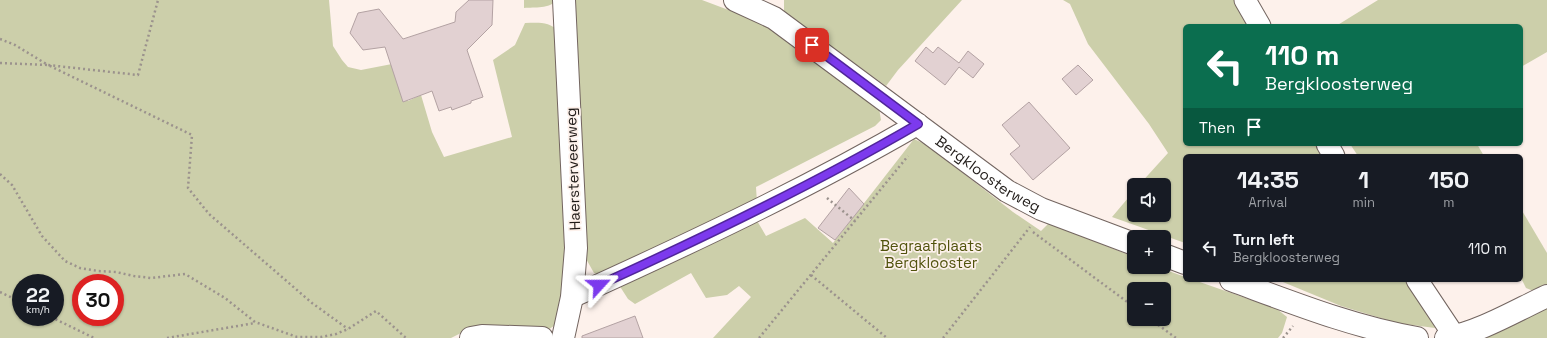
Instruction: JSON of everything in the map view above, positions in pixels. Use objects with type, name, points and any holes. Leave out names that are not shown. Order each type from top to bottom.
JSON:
[{"type":"street","name":"Haersterveerweg","points":[[563,338],[572,297],[576,248],[564,0]]},
{"type":"street","name":"Bergkloosterweg","points":[[735,0],[774,18],[1007,191],[1040,209],[1127,241]]},
{"type":"street","points":[[1245,0],[1259,24]]},
{"type":"street","points":[[572,297],[752,213],[867,154],[918,124]]},
{"type":"street","points":[[1171,258],[1183,262]]},
{"type":"street","points":[[1235,282],[1306,308],[1383,330],[1418,338]]},
{"type":"street","points":[[1418,282],[1450,337],[1493,322],[1547,296]]},
{"type":"street","points":[[471,338],[482,336],[542,338]]},
{"type":"path","points":[[0,64],[48,64],[138,75],[158,0]]},
{"type":"path","points":[[0,39],[15,45],[48,64],[192,135],[188,188],[209,214],[312,303],[348,329]]},
{"type":"path","points":[[759,338],[909,155]]},
{"type":"path","points":[[0,174],[12,185],[42,236],[65,260],[80,268],[151,278],[185,274],[224,298],[255,322],[297,337],[321,337],[336,334],[348,329],[376,311],[406,338]]},
{"type":"path","points":[[816,181],[825,196],[855,221]]},
{"type":"path","points":[[943,338],[1029,228],[1040,209]]},
{"type":"path","points":[[1023,224],[1127,302]]},
{"type":"path","points":[[811,275],[887,338]]},
{"type":"path","points":[[0,292],[12,298]]},
{"type":"path","points":[[167,338],[255,322]]},
{"type":"path","points":[[64,323],[94,338]]},
{"type":"path","points":[[1160,326],[1176,338]]},
{"type":"green space","points":[[0,0],[329,0],[333,46],[342,60],[348,67],[361,70],[392,64],[408,101],[421,95],[432,132],[444,157],[512,137],[493,60],[515,45],[525,23],[548,24],[555,28],[559,32],[566,284],[558,323],[548,330],[480,328],[461,333],[451,338],[0,338]]},
{"type":"green space","points":[[524,0],[557,0],[546,6],[524,8]]},
{"type":"green space","points":[[573,0],[702,0],[763,23],[879,108],[881,120],[875,126],[756,187],[757,203],[602,276],[594,273],[585,257]]},
{"type":"green space","points":[[784,0],[962,0],[898,70],[886,86],[784,12]]},
{"type":"green space","points":[[1063,0],[1236,0],[1251,24],[1183,24],[1183,146],[1325,146],[1331,154],[1183,154],[1183,242],[1171,238],[1171,230],[1148,230],[1112,217],[1127,199],[1127,222],[1171,222],[1171,178],[1145,178],[1168,153],[1149,124],[1088,44],[1070,4]]},
{"type":"green space","points":[[1378,0],[1547,0],[1547,52],[1523,66],[1523,24],[1339,24]]},
{"type":"green space","name":"Begraafplaats Bergklooster","points":[[914,139],[927,145],[1013,212],[1041,231],[1049,223],[1127,254],[1127,274],[1171,274],[1171,272],[1183,276],[1183,282],[1200,282],[1277,309],[1287,317],[1282,333],[1278,338],[713,338],[751,297],[739,286],[727,295],[706,298],[691,273],[635,304],[628,299],[619,285],[756,219],[766,236],[805,218],[833,243]]},
{"type":"green space","points":[[1351,146],[1478,146],[1483,154],[1357,154]]},
{"type":"green space","points":[[1523,212],[1547,253],[1547,285],[1536,292],[1526,288],[1523,282]]},
{"type":"green space","points":[[1283,282],[1409,282],[1432,319],[1435,328],[1397,323],[1341,306]]},
{"type":"green space","points":[[1547,305],[1547,338],[1487,338],[1491,332]]},
{"type":"building","points":[[469,0],[493,0],[492,25],[467,50],[483,97],[452,110],[451,107],[439,111],[432,91],[403,102],[385,47],[363,50],[350,33],[358,13],[379,9],[403,39],[455,22],[456,12]]},
{"type":"building","points":[[926,47],[933,53],[938,47],[959,63],[968,51],[984,64],[973,78],[959,67],[945,85],[915,61]]},
{"type":"building","points":[[1078,65],[1093,80],[1076,95],[1062,79]]},
{"type":"building","points":[[1029,102],[1070,148],[1033,180],[1010,154],[1020,146],[1002,125]]},
{"type":"building","points":[[849,188],[864,204],[835,240],[818,228]]},
{"type":"building","points":[[635,316],[643,338],[582,338],[582,336]]},
{"type":"route","points":[[599,285],[816,181],[867,154],[918,124],[812,45]]}]
